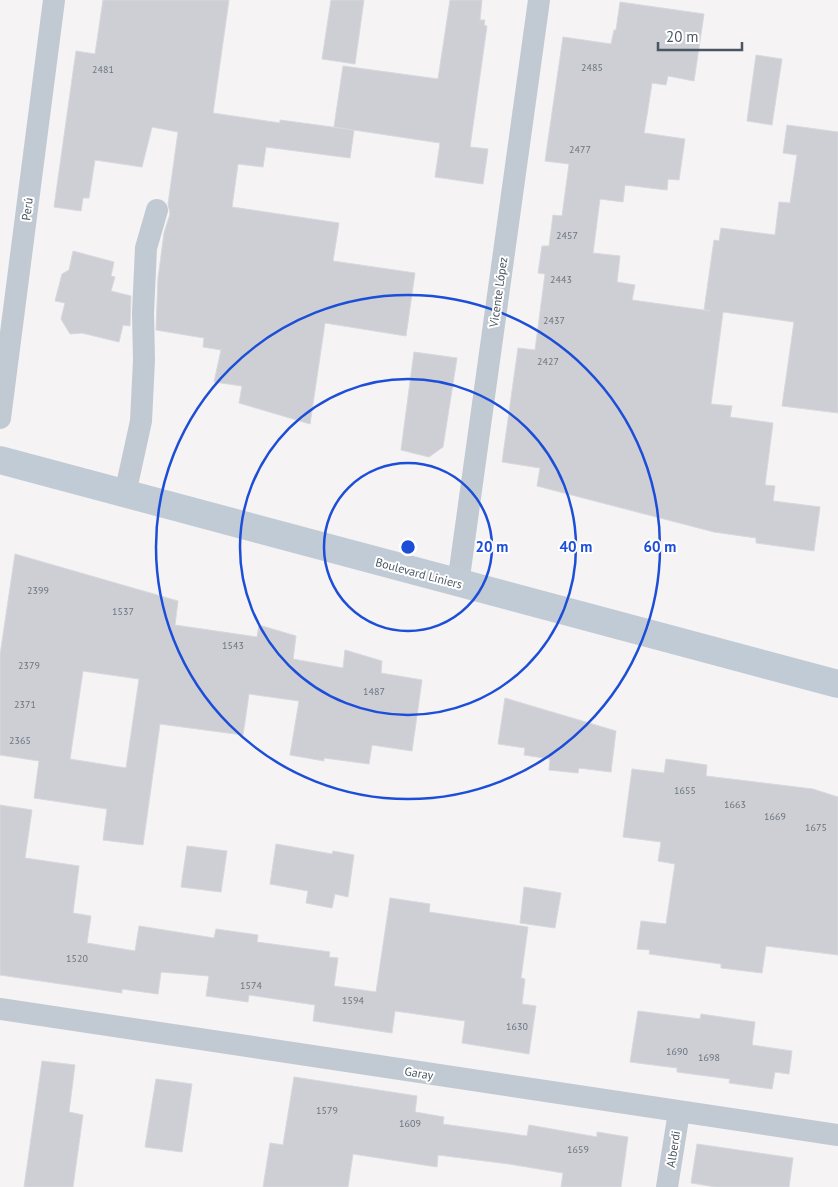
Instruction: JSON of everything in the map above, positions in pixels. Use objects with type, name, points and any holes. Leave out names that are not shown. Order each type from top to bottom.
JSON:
[{"type":"main road","name":"Boulevard Liniers","points":[[0,460],[458,584],[838,684]]},
{"type":"street","name":"Perú","points":[[0,418],[54,0]]},
{"type":"street","name":"Vicente López","points":[[458,584],[539,0]]},
{"type":"street","points":[[125,494],[141,421],[146,248],[157,210]]},
{"type":"street","name":"Garay","points":[[0,1009],[838,1135]]},
{"type":"street","name":"Alberdi","points":[[667,1187],[679,1112]]},
{"type":"building","points":[[103,0],[229,0],[213,113],[280,123],[280,120],[354,130],[350,158],[266,147],[263,167],[238,164],[232,207],[339,223],[333,261],[415,273],[406,336],[325,323],[310,424],[239,403],[242,386],[214,382],[221,350],[203,347],[204,338],[156,330],[158,278],[164,233],[170,214],[168,204],[178,132],[152,127],[142,167],[95,160],[89,198],[83,198],[81,211],[54,207],[76,51],[95,54]]},
{"type":"building","points":[[331,0],[364,0],[355,64],[322,59]]},
{"type":"building","points":[[450,0],[482,0],[480,20],[485,20],[484,25],[487,26],[470,147],[488,149],[483,184],[435,177],[440,143],[334,127],[343,66],[438,79]]},
{"type":"building","points":[[620,2],[704,14],[694,81],[668,76],[666,85],[652,83],[644,133],[685,139],[679,180],[668,179],[667,190],[625,185],[623,202],[600,199],[593,253],[620,256],[617,282],[635,285],[632,300],[710,311],[704,310],[714,240],[719,241],[721,228],[775,235],[779,202],[790,203],[797,155],[783,153],[787,125],[838,132],[838,413],[782,406],[794,322],[723,312],[711,404],[732,406],[730,417],[773,423],[765,485],[775,486],[773,501],[820,507],[814,551],[756,543],[756,538],[714,532],[537,486],[540,468],[502,462],[518,348],[535,350],[545,274],[538,273],[542,246],[549,246],[553,215],[562,216],[569,164],[545,161],[563,37],[611,44],[614,30],[616,30]]},
{"type":"building","points":[[756,55],[782,59],[772,125],[747,121]]},
{"type":"building","points":[[73,251],[114,262],[111,276],[115,277],[111,291],[131,296],[130,326],[123,325],[119,342],[82,333],[70,334],[61,319],[65,303],[55,301],[62,274],[69,270]]},
{"type":"building","points":[[414,352],[457,358],[443,447],[429,457],[401,450]]},
{"type":"building","points":[[15,554],[178,601],[175,625],[257,637],[259,625],[296,636],[293,659],[343,668],[345,650],[382,661],[381,673],[422,680],[412,751],[372,745],[369,764],[324,758],[324,761],[290,755],[299,701],[249,694],[243,735],[160,724],[143,845],[103,840],[107,809],[34,798],[39,761],[0,755],[0,655]],"holes":[[[83,671],[139,679],[126,768],[70,759]]]},
{"type":"building","points":[[505,698],[616,731],[611,772],[579,768],[578,773],[549,770],[550,759],[524,755],[525,748],[498,744]]},
{"type":"building","points":[[666,759],[707,765],[706,776],[813,789],[838,797],[838,955],[766,946],[762,973],[721,968],[721,964],[649,954],[650,950],[637,949],[641,921],[666,924],[675,864],[658,861],[661,842],[623,837],[632,769],[664,773]]},
{"type":"building","points":[[0,805],[32,810],[25,858],[79,866],[73,913],[91,916],[87,943],[135,951],[139,926],[214,938],[216,929],[258,935],[257,942],[330,952],[329,957],[338,958],[334,986],[376,992],[390,898],[430,904],[429,912],[528,927],[521,978],[525,979],[522,1004],[536,1006],[529,1054],[462,1043],[465,1021],[395,1011],[392,1033],[313,1021],[315,1005],[249,995],[248,1002],[206,996],[209,976],[161,972],[158,994],[122,989],[122,993],[0,975]]},
{"type":"building","points":[[276,844],[332,854],[333,851],[354,855],[348,897],[335,894],[332,908],[306,903],[308,891],[270,884]]},
{"type":"building","points":[[187,846],[227,851],[221,892],[181,887]]},
{"type":"building","points":[[524,887],[561,893],[555,928],[520,923]]},
{"type":"building","points":[[638,1011],[700,1019],[701,1014],[755,1022],[752,1045],[792,1051],[789,1074],[775,1072],[772,1089],[729,1083],[730,1079],[677,1072],[677,1068],[630,1062]]},
{"type":"building","points":[[42,1061],[75,1065],[69,1112],[83,1115],[73,1187],[24,1187]]},
{"type":"building","points":[[294,1077],[417,1096],[415,1112],[444,1117],[443,1124],[527,1136],[529,1125],[597,1137],[597,1132],[628,1137],[621,1187],[561,1187],[563,1173],[438,1155],[437,1167],[353,1154],[348,1187],[263,1187],[270,1143],[283,1145]]},
{"type":"building","points":[[156,1079],[192,1084],[182,1152],[145,1147]]},
{"type":"building","points":[[697,1144],[793,1158],[789,1187],[716,1187],[691,1183]]}]
